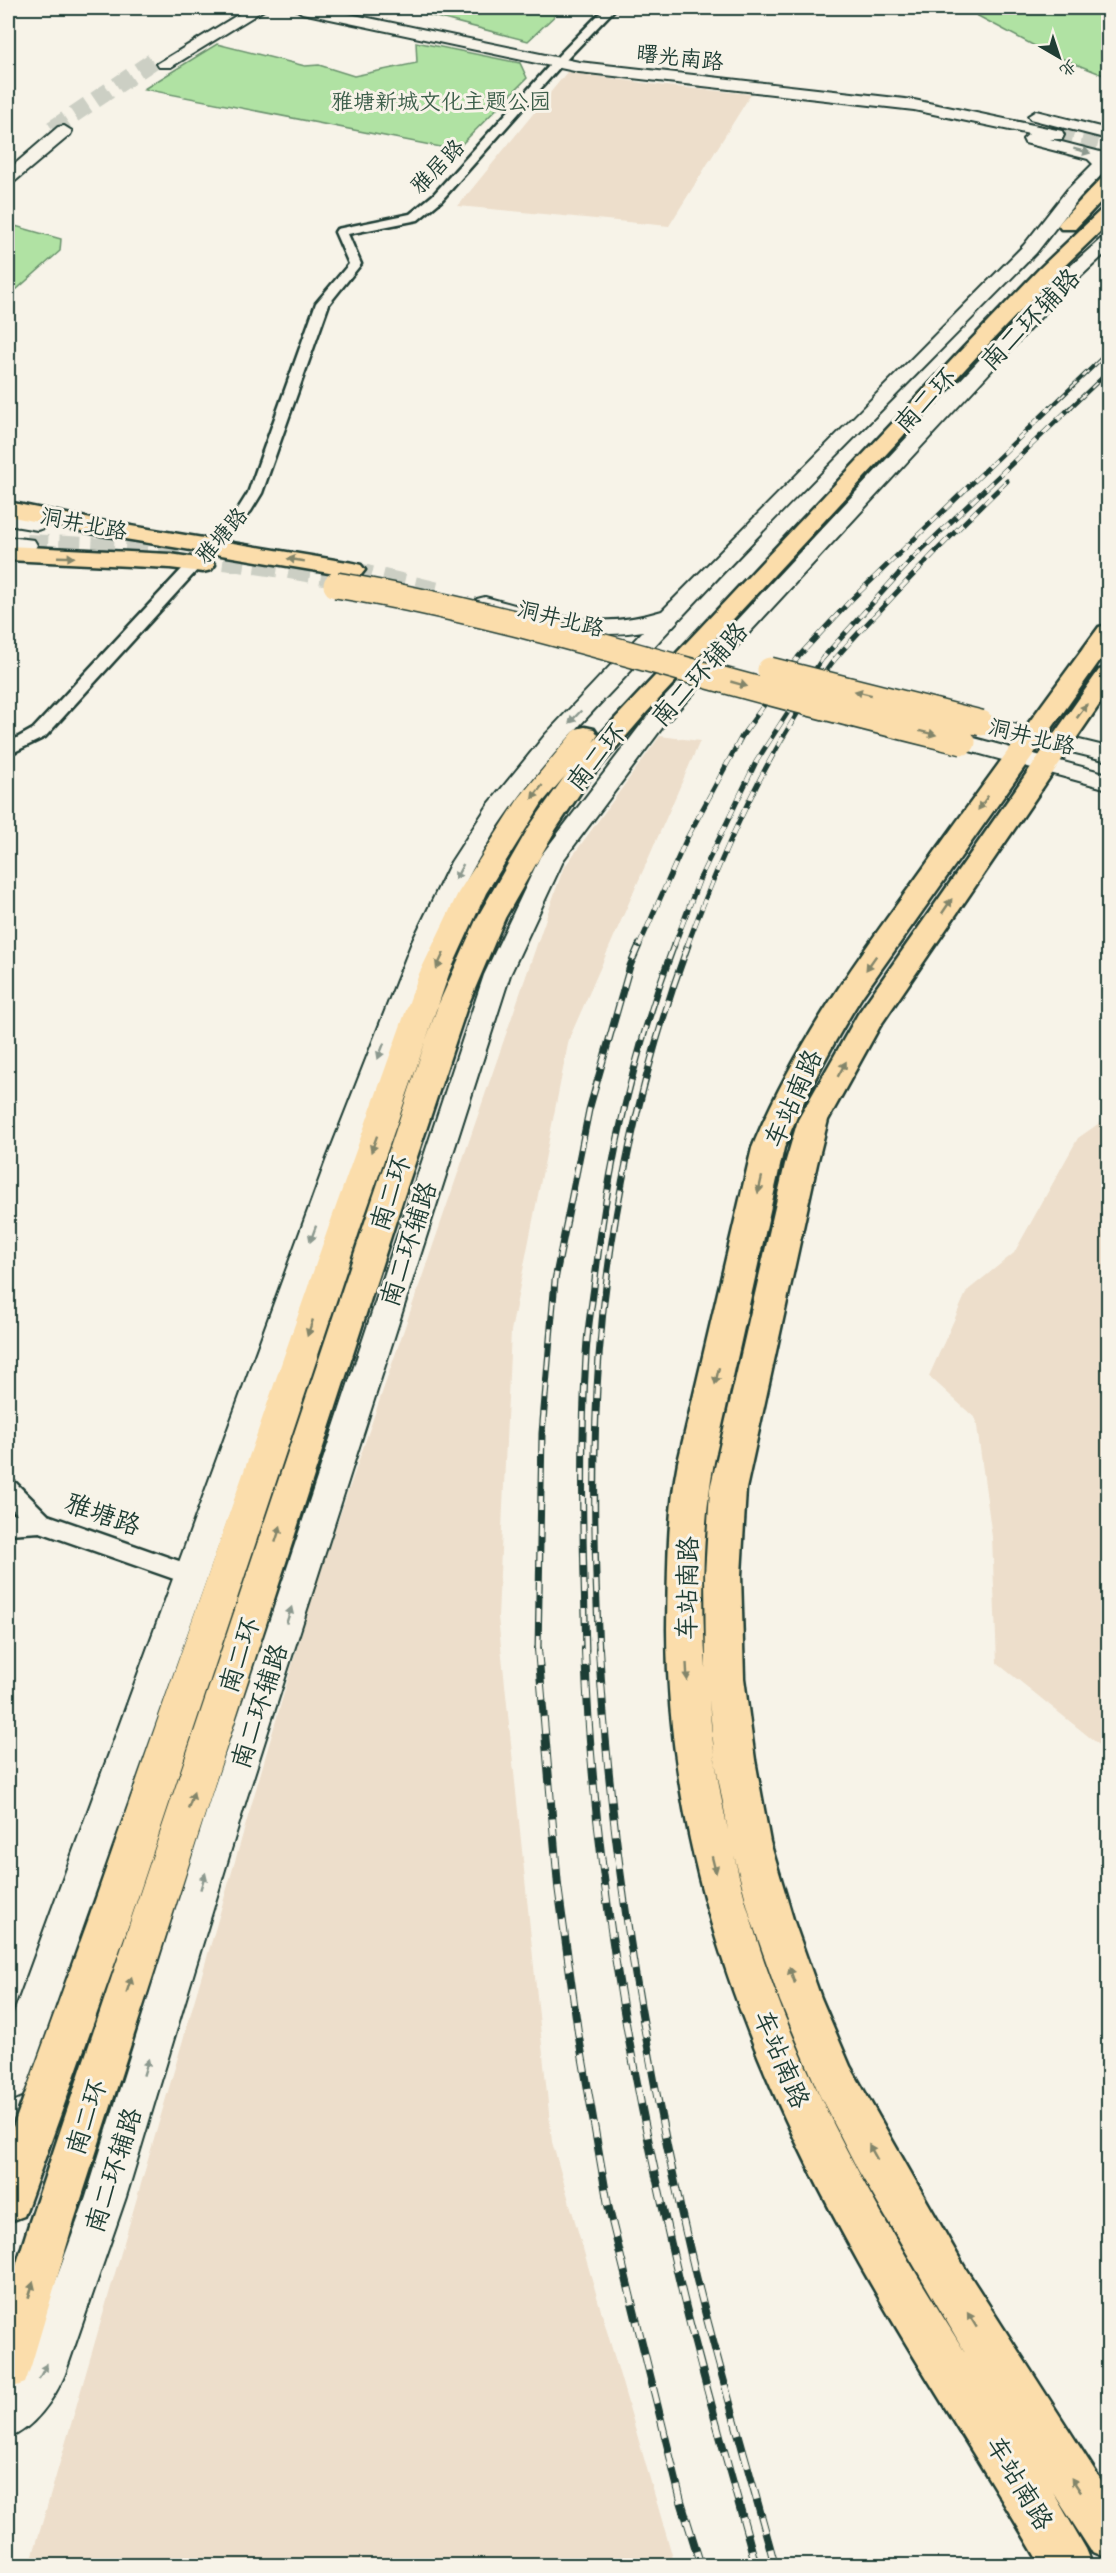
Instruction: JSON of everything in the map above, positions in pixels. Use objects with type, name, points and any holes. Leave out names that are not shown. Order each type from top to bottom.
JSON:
[{"type":"main road","points":[[240,8],[159,62],[259,8]]},
{"type":"main road","name":"曙光南路","points":[[302,8],[635,75],[738,82],[914,105],[1059,132]]},
{"type":"main road","name":"曙光南路","points":[[335,8],[560,61]]},
{"type":"main road","points":[[738,82],[837,80]]},
{"type":"main road","points":[[738,82],[950,119],[1094,154],[1101,159],[1106,169]]},
{"type":"main road","points":[[865,83],[956,98],[1108,134]]},
{"type":"main road","points":[[8,165],[58,130],[8,178]]},
{"type":"main road","name":"南二环辅路","points":[[8,2082],[343,1149],[406,982],[460,870],[481,834],[525,772],[669,616],[1030,249],[1073,194],[1106,169]]},
{"type":"main road","name":"南二环","points":[[8,2200],[110,1918],[345,1226],[434,974],[472,893],[532,798],[564,758],[1106,169]]},
{"type":"main road","name":"南二环","points":[[8,2366],[56,2210],[386,1202],[451,1010],[491,918],[543,827],[581,772],[638,707],[971,351],[1108,213]]},
{"type":"main road","name":"南二环辅路","points":[[8,2417],[44,2374],[106,2197],[228,1800],[497,975],[553,857],[657,719],[1056,289],[1108,242]]},
{"type":"main road","name":"洞井北路","points":[[8,509],[203,555],[345,577],[560,618],[981,723],[1023,746]]},
{"type":"main road","points":[[8,519],[37,524]]},
{"type":"main road","name":"洞井北路","points":[[14,547],[170,561],[203,555]]},
{"type":"main road","name":"洞井北路","points":[[345,577],[391,594],[540,629],[814,705],[963,742],[1023,746],[1052,752],[1108,754]]},
{"type":"main road","points":[[608,683],[611,670],[609,659],[602,651],[583,643],[434,597],[603,630],[641,626],[669,616]]},
{"type":"main road","name":"车站南路","points":[[1108,632],[1023,746],[833,1016],[800,1072],[799,1175],[728,1490],[723,1575],[725,1678],[735,1760],[750,1842],[772,1919],[801,2001],[835,2081],[874,2154],[949,2284],[1108,2534]]},
{"type":"main road","name":"车站南路","points":[[1069,2565],[1023,2485],[891,2272],[831,2168],[785,2072],[726,1912],[708,1842],[688,1699],[685,1627],[691,1490],[768,1148],[798,1115],[868,1021],[1052,752],[1108,675]]},
{"type":"main road","name":"洞井北路","points":[[1052,752],[1108,782]]},
{"type":"street","name":"雅居路","points":[[341,232],[414,217],[437,198],[560,61],[611,8]]},
{"type":"street","name":"雅塘路","points":[[8,750],[39,733],[203,555],[234,525],[255,494],[323,303],[355,264],[341,232]]},
{"type":"street","name":"雅塘路","points":[[8,1490],[40,1522],[191,1575]]},
{"type":"street","points":[[8,1524],[40,1522]]},
{"type":"shaded area","points":[[567,72],[666,86],[751,94],[669,226],[458,206]]},
{"type":"shaded area","points":[[660,736],[700,741],[569,1039],[511,1331],[498,1617],[552,2142],[675,2565],[30,2565],[314,1590],[563,869]]},
{"type":"shaded area","points":[[1108,1117],[1108,1752],[997,1663],[992,1537],[976,1419],[929,1376],[967,1291],[1014,1253],[1078,1138]]},
{"type":"green space","points":[[402,8],[563,8],[528,41]]},
{"type":"green space","points":[[963,8],[1108,8],[1108,77],[1048,53]]},
{"type":"green space","name":"雅塘新城文化主题公园","points":[[416,42],[520,63],[527,78],[456,150],[144,89],[217,44],[305,66],[319,65],[354,76],[417,63]]},
{"type":"green space","points":[[8,224],[61,239],[60,251],[17,289],[8,293]]},
{"type":"tunnel","points":[[52,129],[153,61]]},
{"type":"tunnel","points":[[1056,135],[1108,148]]},
{"type":"tunnel","points":[[26,545],[199,556],[284,567],[369,583]]},
{"type":"tunnel","points":[[350,572],[438,593]]},
{"type":"railway","points":[[1048,410],[1108,352]]},
{"type":"railway","points":[[1068,410],[1108,372]]},
{"type":"railway","points":[[639,946],[686,840],[742,736],[799,656],[852,599],[1050,408]]},
{"type":"railway","points":[[674,946],[700,878],[756,762],[822,659],[913,558],[1070,408]]},
{"type":"railway","points":[[687,946],[716,873],[749,800],[787,730],[808,697],[831,664],[856,635],[1007,481]]},
{"type":"railway","points":[[538,1649],[542,1433],[555,1280],[589,1110],[630,966],[639,945]]},
{"type":"railway","points":[[586,1650],[583,1466],[588,1327],[600,1236],[624,1110],[646,1027],[674,945]]},
{"type":"railway","points":[[599,1650],[595,1540],[597,1393],[610,1252],[641,1096],[688,945]]},
{"type":"railway","points":[[538,1649],[558,1886],[578,2032],[608,2205],[681,2501],[701,2566]]},
{"type":"railway","points":[[585,1649],[589,1727],[604,1882],[628,2037],[685,2304],[756,2566]]},
{"type":"railway","points":[[599,1649],[612,1807],[647,2043],[696,2276],[775,2566]]}]
